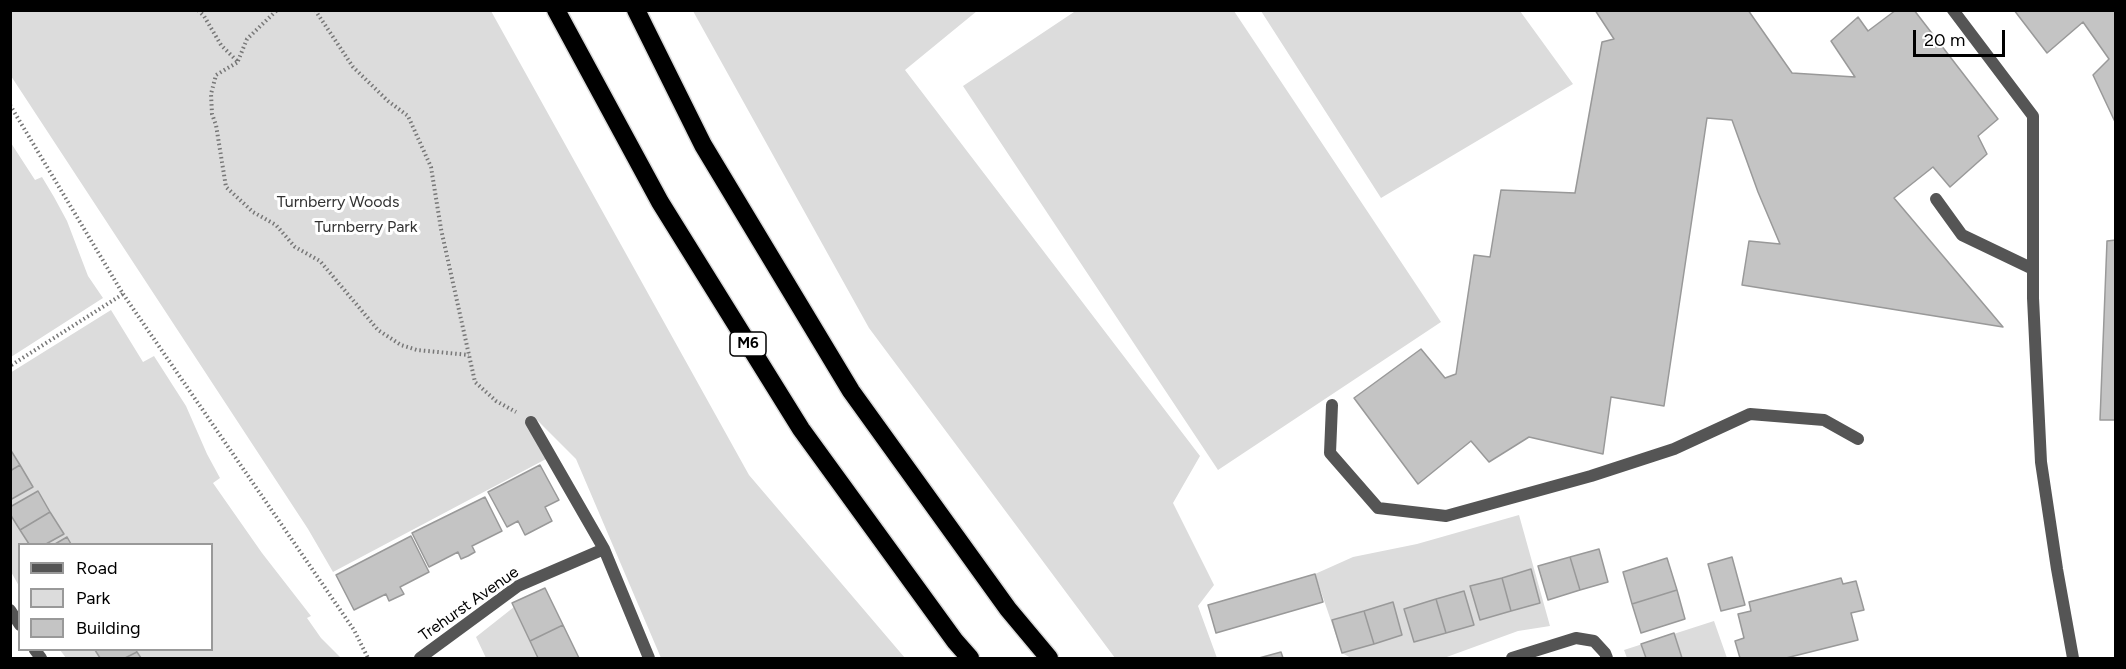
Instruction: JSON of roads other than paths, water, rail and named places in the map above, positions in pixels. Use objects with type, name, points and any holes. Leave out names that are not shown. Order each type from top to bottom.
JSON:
[{"type":"highway","name":"M6","points":[[556,10],[660,202],[801,429],[970,658]]},
{"type":"highway","points":[[636,10],[703,145],[850,392],[1008,609],[1049,658]]},
{"type":"street","points":[[1953,10],[2033,116],[2033,269],[2041,462],[2073,658]]},
{"type":"street","points":[[1936,199],[1962,235],[2033,269]]},
{"type":"street","points":[[1332,405],[1330,453],[1378,508],[1446,516],[1591,476],[1674,449],[1750,414],[1824,420],[1858,439]]},
{"type":"street","points":[[531,422],[604,549],[649,658]]},
{"type":"street","name":"Trehurst Avenue","points":[[420,658],[518,586],[604,549]]},
{"type":"street","points":[[1512,658],[1576,638],[1594,641],[1607,658]]},
{"type":"park label","name":"Turnberry Woods","points":[[338,202]]},
{"type":"park label","name":"Turnberry Park","points":[[366,227]]}]
